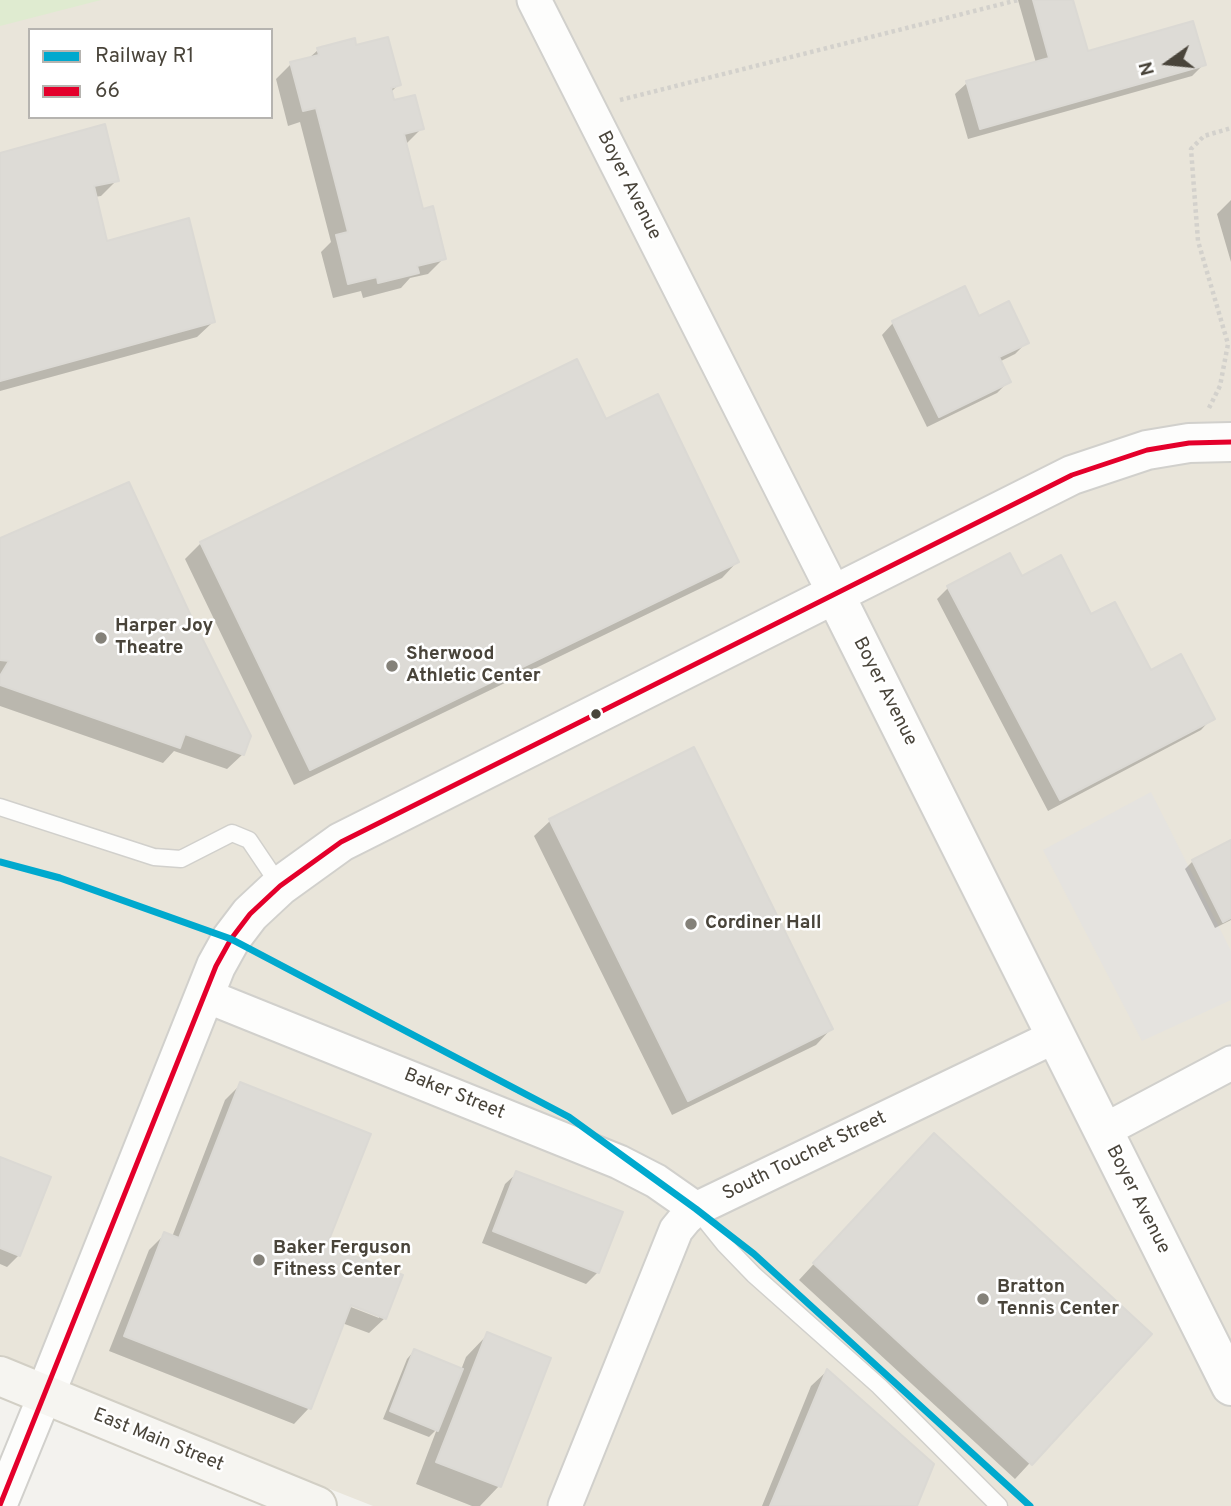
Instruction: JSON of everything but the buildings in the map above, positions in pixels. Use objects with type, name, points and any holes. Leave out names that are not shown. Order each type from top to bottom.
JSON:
[{"type":"main road","name":"East Main Street","points":[[0,1376],[317,1506]]},
{"type":"street","name":"Boyer Avenue","points":[[534,0],[1231,1386]]},
{"type":"street","points":[[0,1506],[216,966],[250,914],[280,886],[341,842],[1072,475],[1147,450],[1189,443],[1231,442]]},
{"type":"street","name":"Baker Street","points":[[204,995],[619,1162],[656,1181],[696,1209]]},
{"type":"street","name":"South Touchet Street","points":[[565,1506],[676,1230],[696,1209],[1056,1037]]},
{"type":"street","points":[[1103,1131],[1231,1063]]},
{"type":"lane","points":[[0,807],[155,858],[181,859],[232,833],[249,841],[280,886]]},
{"type":"lane","points":[[696,1209],[754,1275],[879,1386],[999,1506]]},
{"type":"path","points":[[589,108],[1018,0]]},
{"type":"path","points":[[1189,443],[1220,386],[1228,344],[1198,241],[1191,149],[1204,136],[1231,128]]},
{"type":"shaded area","points":[[0,0],[1231,0],[1231,1506],[373,1506],[0,1359]]},
{"type":"shaded area","points":[[1151,792],[1231,951],[1231,1000],[1142,1041],[1043,850]]},
{"type":"green space","points":[[0,0],[101,0],[0,26]]},
{"type":"rail line","name":"R1","points":[[0,862],[60,878],[231,939],[569,1117],[754,1254],[1030,1506]]},
{"type":"transit line","name":"66","points":[[0,1505],[216,966],[231,939],[250,914],[280,886],[341,842],[1072,475],[1147,450],[1189,443],[1231,442]]},
{"type":"place","name":"Harper Joy Theatre","points":[[101,638]]},
{"type":"place","name":"Sherwood Athletic Center","points":[[392,666]]},
{"type":"place","name":"Cordiner Hall","points":[[691,924]]},
{"type":"place","name":"Baker Ferguson Fitness Center","points":[[259,1260]]},
{"type":"place","name":"Bratton Tennis Center","points":[[983,1299]]}]
